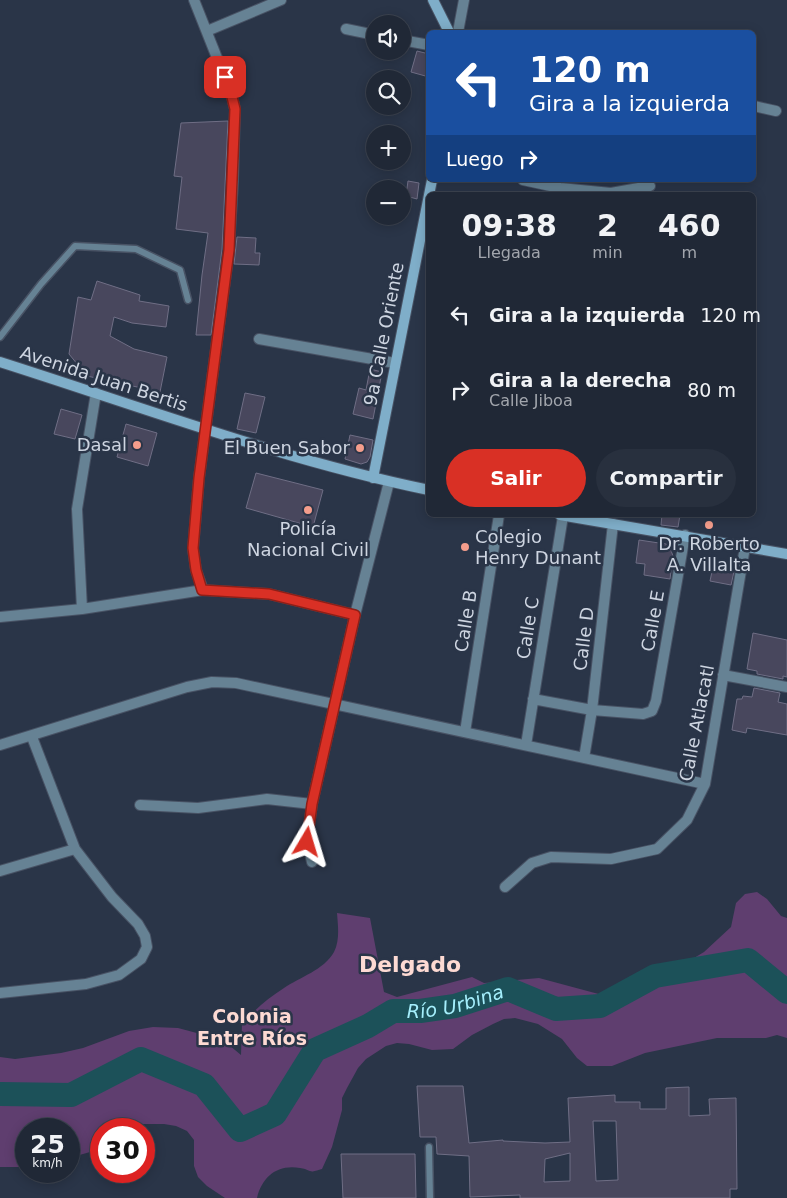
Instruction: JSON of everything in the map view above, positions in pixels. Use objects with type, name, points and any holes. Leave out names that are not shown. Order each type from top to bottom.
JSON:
[{"type":"main road","points":[[433,0],[448,30]]},
{"type":"main road","name":"9a Calle Oriente","points":[[372,478],[426,221]]},
{"type":"main road","name":"Avenida Juan Bertis","points":[[0,362],[206,430],[372,478],[426,489]]},
{"type":"main road","points":[[573,517],[787,554]]},
{"type":"street","points":[[194,0],[231,93],[235,109],[229,250],[199,478],[193,548],[196,570],[202,590]]},
{"type":"street","points":[[206,31],[281,0]]},
{"type":"street","points":[[458,30],[464,0]]},
{"type":"street","points":[[346,29],[366,33]]},
{"type":"street","points":[[411,42],[426,44]]},
{"type":"street","points":[[756,106],[776,111]]},
{"type":"street","points":[[532,182],[560,188],[601,192]]},
{"type":"street","points":[[617,192],[650,186]]},
{"type":"street","points":[[259,339],[396,363]]},
{"type":"street","points":[[82,609],[78,509],[96,393]]},
{"type":"street","points":[[312,862],[307,842],[312,804],[355,615],[390,482]]},
{"type":"street","name":"Calle B","points":[[466,732],[499,517]]},
{"type":"street","name":"Calle C","points":[[526,745],[561,517]]},
{"type":"street","name":"Calle D","points":[[584,758],[592,710],[613,524]]},
{"type":"street","name":"Calle E","points":[[592,710],[643,714],[652,712],[656,701],[685,535]]},
{"type":"street","name":"Calle Atlacatl","points":[[505,887],[532,863],[551,857],[611,859],[657,849],[687,820],[705,784],[744,546]]},
{"type":"street","points":[[0,617],[82,609],[202,590],[269,594],[355,615]]},
{"type":"street","points":[[723,675],[787,687]]},
{"type":"street","points":[[0,746],[180,690],[212,682],[236,683],[705,784]]},
{"type":"street","points":[[533,699],[592,710]]},
{"type":"street","points":[[0,993],[86,984],[119,975],[142,959],[147,948],[145,936],[138,924],[112,897],[75,849],[32,737]]},
{"type":"street","points":[[140,805],[198,808],[267,798],[312,804]]},
{"type":"street","points":[[0,871],[75,849]]},
{"type":"lane","points":[[0,336],[41,284],[75,246],[136,249],[180,270],[188,300]]},
{"type":"lane","points":[[429,1147],[430,1198]]},
{"type":"shaded area","points":[[757,892],[767,899],[781,916],[787,918],[787,1038],[777,1035],[766,1038],[717,1038],[645,1053],[612,1066],[587,1066],[577,1058],[562,1039],[538,1024],[515,1018],[504,1019],[493,1024],[472,1035],[453,1049],[432,1050],[397,1043],[386,1046],[366,1059],[358,1068],[347,1088],[342,1098],[342,1110],[332,1147],[322,1169],[312,1171],[292,1167],[278,1170],[267,1178],[257,1198],[225,1198],[207,1186],[198,1177],[194,1166],[194,1140],[187,1131],[176,1126],[155,1124],[155,1118],[90,1118],[90,1152],[80,1155],[80,1118],[15,1118],[15,1167],[0,1167],[0,1057],[15,1059],[61,1053],[83,1048],[129,1031],[153,1027],[178,1028],[223,1040],[241,1055],[242,1023],[273,996],[311,973],[330,958],[338,938],[337,913],[370,918],[384,992],[397,997],[472,977],[484,983],[539,978],[606,996],[670,964],[694,958],[704,952],[731,927],[736,903],[745,894]]},
{"type":"building","points":[[417,51],[426,53],[426,76],[411,72]]},
{"type":"building","points":[[228,121],[222,249],[211,335],[196,335],[208,233],[176,229],[182,177],[174,176],[181,123]]},
{"type":"building","points":[[411,182],[419,183],[417,199],[411,197]]},
{"type":"building","points":[[237,237],[256,238],[255,253],[260,253],[259,265],[234,264]]},
{"type":"building","points":[[97,281],[140,295],[139,301],[169,306],[166,327],[132,323],[114,317],[110,336],[134,349],[167,357],[160,392],[87,376],[69,354],[78,297],[91,300]]},
{"type":"building","points":[[370,369],[382,372],[373,419],[353,414],[359,388],[366,390]]},
{"type":"building","points":[[245,393],[265,397],[256,433],[237,429]]},
{"type":"building","points":[[61,409],[82,415],[75,439],[54,434]]},
{"type":"building","name":"Dasal","points":[[126,424],[157,433],[148,466],[117,457]]},
{"type":"building","name":"El Buen Sabor","points":[[350,435],[373,440],[370,457],[367,462],[361,464],[345,459]]},
{"type":"building","points":[[256,473],[323,490],[313,527],[246,508]]},
{"type":"building","points":[[662,517],[680,517],[678,527],[661,525]]},
{"type":"building","points":[[639,540],[669,545],[673,556],[670,579],[644,575],[645,564],[636,563]]},
{"type":"building","points":[[714,562],[735,567],[731,585],[710,581]]},
{"type":"building","points":[[753,633],[787,640],[787,677],[783,676],[783,679],[757,674],[757,671],[747,669]]},
{"type":"building","points":[[754,688],[780,693],[778,702],[787,704],[787,735],[747,728],[746,733],[732,730],[737,699],[742,699],[743,696],[752,697]]},
{"type":"building","points":[[417,1086],[463,1086],[469,1143],[503,1140],[545,1143],[570,1142],[568,1098],[615,1095],[615,1102],[640,1102],[640,1109],[666,1109],[666,1088],[689,1087],[689,1116],[710,1115],[709,1099],[736,1098],[737,1189],[730,1189],[730,1198],[520,1198],[520,1195],[470,1197],[469,1156],[437,1154],[436,1137],[420,1137]],"holes":[[[593,1121],[616,1121],[618,1180],[596,1181]],[[570,1153],[570,1181],[544,1182],[545,1159]]]},
{"type":"building","points":[[341,1154],[415,1154],[416,1198],[343,1198]]},
{"type":"waterway","name":"Río Urbina","points":[[0,1094],[71,1095],[141,1059],[204,1085],[240,1130],[275,1114],[315,1050],[368,1026],[393,1011],[420,1011],[455,1006],[508,989],[556,1009],[600,1006],[655,976],[748,960],[787,992]]},
{"type":"place","name":"Dasal","points":[[137,445]]},
{"type":"place","name":"El Buen Sabor","points":[[360,448]]},
{"type":"place","name":"Policía Nacional Civil","points":[[308,510]]},
{"type":"place","name":"Dr. Roberto A. Villalta","points":[[709,525]]},
{"type":"place","name":"Colegio Henry Dunant","points":[[465,547]]},
{"type":"district","name":"Delgado","points":[[410,964]]},
{"type":"district","name":"Colonia Entre Ríos","points":[[252,1027]]},
{"type":"route","points":[[225,77],[235,109],[229,250],[199,478],[193,548],[196,570],[202,590],[269,594],[355,615],[312,804],[307,842]]}]
